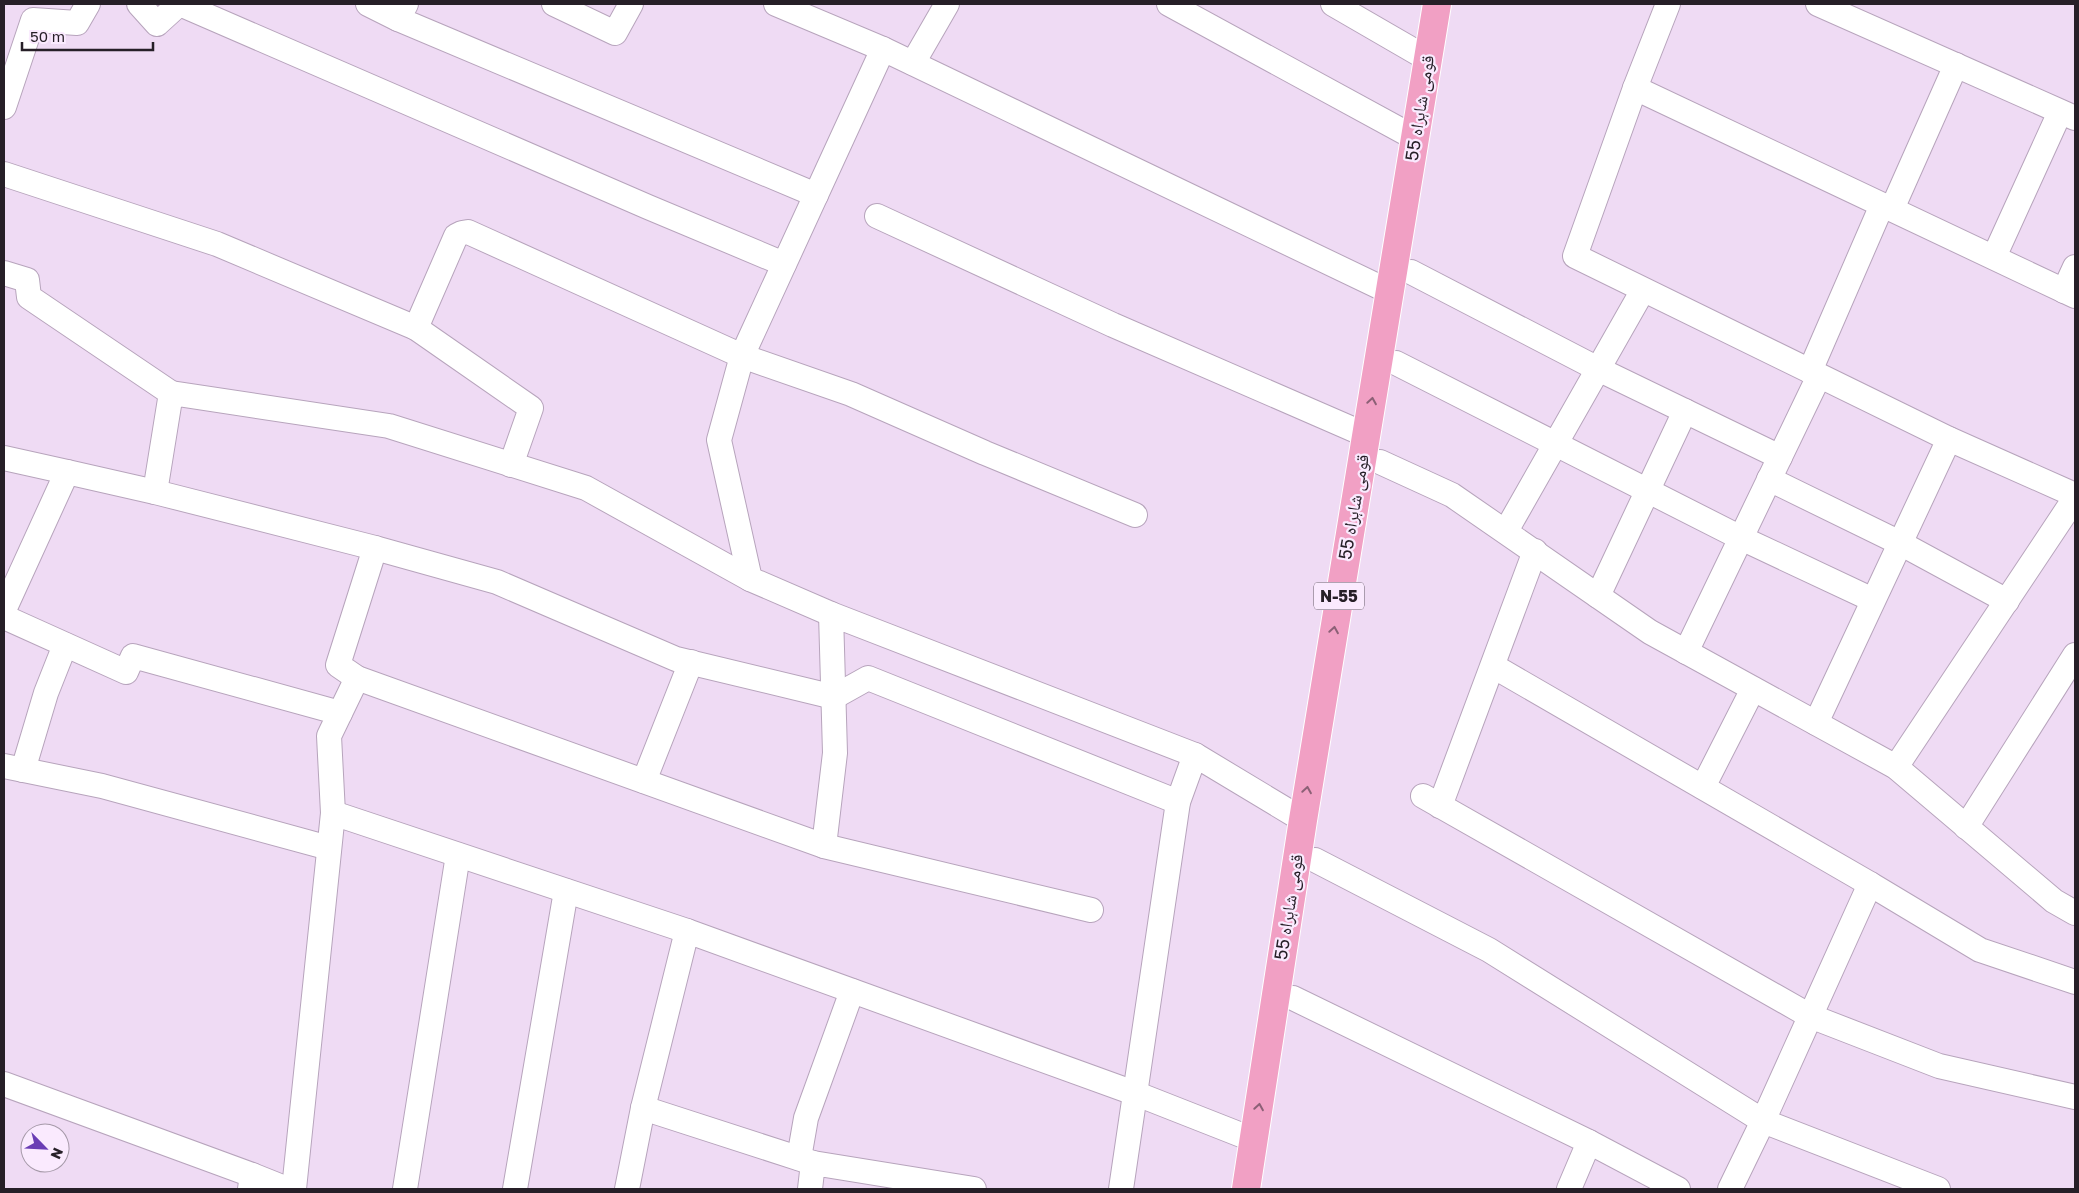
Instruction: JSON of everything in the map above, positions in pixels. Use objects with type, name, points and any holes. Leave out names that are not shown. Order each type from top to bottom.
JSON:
[{"type":"highway","name":"قومی شاہراہ 55","points":[[1290,980],[1302,820],[1338,658],[1366,494],[1366,435],[1437,4]]},
{"type":"highway","name":"قومی شاہراہ 55","points":[[1366,494],[1380,462],[1455,4]]},
{"type":"highway","name":"قومی شاہراہ 55","points":[[1264,1189],[1272,1081],[1290,980],[1315,860],[1338,658]]},
{"type":"highway","name":"قومی شاہراہ 55","points":[[1246,1189],[1254,1140],[1272,1081]]},
{"type":"street","points":[[4,107],[33,20],[77,22],[88,4]]},
{"type":"street","points":[[139,4],[158,24],[180,4],[784,264]]},
{"type":"street","points":[[368,4],[402,11],[816,195]]},
{"type":"street","points":[[554,4],[615,33],[632,4]]},
{"type":"street","points":[[776,4],[913,63],[1390,292]]},
{"type":"street","points":[[913,63],[948,4]]},
{"type":"street","points":[[1169,4],[1415,138]]},
{"type":"street","points":[[1333,4],[1428,59]]},
{"type":"street","points":[[1668,4],[1635,88],[1574,256],[1949,439],[2075,496],[1896,767]]},
{"type":"street","points":[[1818,4],[2068,115],[1994,257]]},
{"type":"street","points":[[750,579],[719,440],[742,356],[883,49]]},
{"type":"street","points":[[1686,652],[1770,479],[1887,207],[1956,66]]},
{"type":"street","points":[[1635,88],[2070,293],[2075,267]]},
{"type":"street","points":[[4,174],[217,244],[416,328],[531,408],[511,465]]},
{"type":"street","points":[[877,216],[1112,325],[1366,435]]},
{"type":"street","points":[[416,328],[456,236],[468,232],[742,356],[852,394],[985,453],[1135,515]]},
{"type":"street","points":[[1411,272],[1598,369],[1780,457]]},
{"type":"street","points":[[4,273],[28,280],[29,296],[171,392],[389,426],[586,488],[750,579],[832,614],[1195,755],[1302,820]]},
{"type":"street","points":[[1506,532],[1643,290]]},
{"type":"street","points":[[1396,362],[1555,445],[1741,538],[1873,600]]},
{"type":"street","points":[[155,492],[171,392]]},
{"type":"street","points":[[1598,596],[1685,411]]},
{"type":"street","points":[[1816,723],[1949,439]]},
{"type":"street","points":[[4,458],[155,492],[376,548],[497,582],[676,659],[834,697],[868,678],[1178,802]]},
{"type":"street","points":[[1380,462],[1452,495],[1650,632],[1896,767],[2054,901],[2075,913]]},
{"type":"street","points":[[4,610],[67,472]]},
{"type":"street","points":[[1770,479],[1900,543],[2007,601]]},
{"type":"street","points":[[376,548],[338,665],[357,678],[824,846],[1091,910]]},
{"type":"street","points":[[1535,551],[1493,666],[1431,801],[1810,1016],[1939,1066],[2075,1096]]},
{"type":"street","points":[[824,846],[836,753],[832,614]]},
{"type":"street","points":[[4,617],[126,672],[133,656],[340,713]]},
{"type":"street","points":[[65,645],[13,768],[102,786],[329,848]]},
{"type":"street","points":[[1966,827],[2075,655]]},
{"type":"street","points":[[644,781],[691,662]]},
{"type":"street","points":[[1493,666],[1870,884],[1980,950],[2075,982]]},
{"type":"street","points":[[294,1189],[333,813],[329,736],[357,678]]},
{"type":"street","points":[[1703,787],[1753,689]]},
{"type":"street","points":[[1122,1189],[1178,802],[1195,755]]},
{"type":"street","points":[[333,813],[688,931],[1137,1094],[1254,1140]]},
{"type":"street","points":[[405,1189],[458,855]]},
{"type":"street","points":[[1315,860],[1489,950],[1763,1120],[1938,1189]]},
{"type":"street","points":[[1730,1189],[1870,884]]},
{"type":"street","points":[[515,1189],[566,891]]},
{"type":"street","points":[[627,1189],[643,1108],[688,931]]},
{"type":"street","points":[[1290,980],[1678,1189]]},
{"type":"street","points":[[810,1189],[806,1161],[806,1118],[852,990]]},
{"type":"street","points":[[4,1084],[251,1182],[287,1189]]},
{"type":"street","points":[[643,1108],[806,1161],[974,1189]]},
{"type":"street","points":[[1569,1189],[1589,1142]]}]
